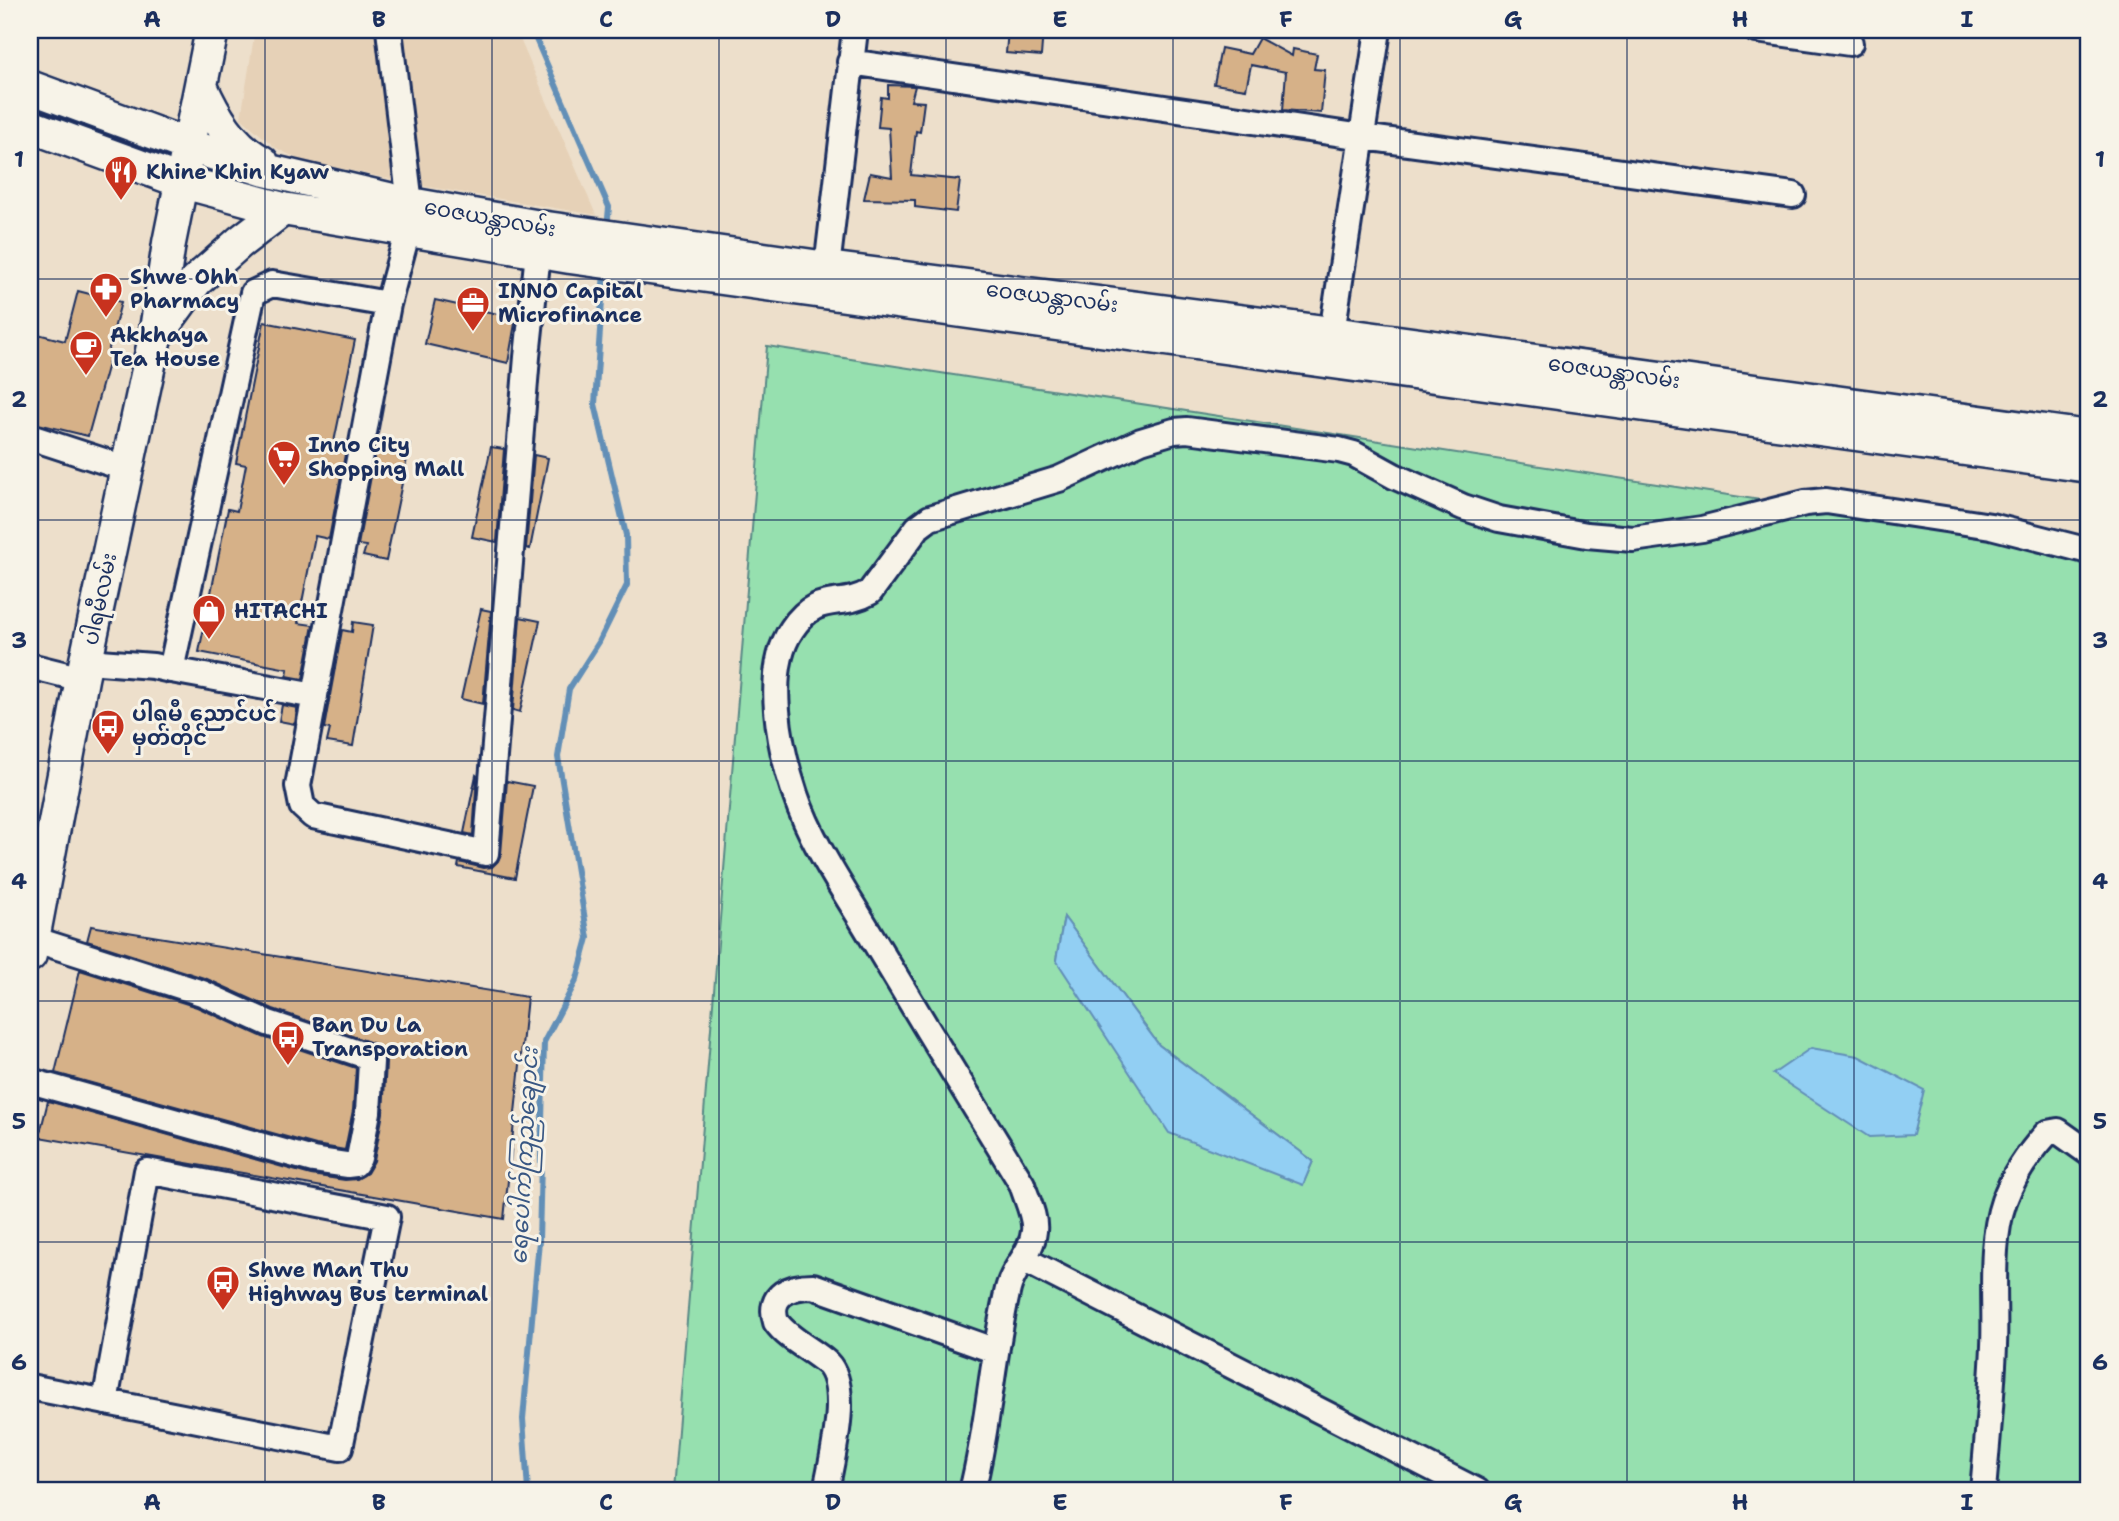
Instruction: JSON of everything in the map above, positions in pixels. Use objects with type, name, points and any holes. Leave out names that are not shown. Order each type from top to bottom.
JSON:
[{"type":"main road","points":[[130,124],[152,121],[167,115],[201,86],[214,35]]},
{"type":"main road","points":[[201,86],[212,112],[230,136],[255,159],[288,175]]},
{"type":"main road","name":"ပါရမီလမ်း","points":[[32,947],[84,670],[155,337],[169,243],[201,86]]},
{"type":"main road","name":"ဝေဇယန္တာလမ်း","points":[[30,87],[190,146],[288,175],[409,217]]},
{"type":"main road","name":"ဝေဇယန္တာလမ်း","points":[[30,126],[183,182],[283,209],[409,217],[570,244],[2089,466]]},
{"type":"main road","points":[[117,157],[145,183],[164,212],[169,243]]},
{"type":"main road","points":[[155,337],[196,281],[283,209]]},
{"type":"main road","name":"ဝေဇယန္တာလမ်း","points":[[641,254],[827,268],[1332,333],[2089,437]]},
{"type":"street","points":[[388,30],[409,217],[388,304],[299,786],[302,806],[313,817],[486,853],[539,239]]},
{"type":"street","points":[[827,268],[855,30]]},
{"type":"street","points":[[1332,333],[1378,30]]},
{"type":"street","points":[[1756,30],[1850,43]]},
{"type":"street","points":[[850,62],[1363,137],[1793,195]]},
{"type":"street","points":[[171,670],[253,293],[272,284],[388,304]]},
{"type":"street","points":[[972,1491],[983,1448],[996,1351],[1009,1285],[1029,1250],[1035,1228],[1022,1184],[817,842],[796,796],[780,742],[777,683],[779,658],[789,633],[803,615],[818,604],[862,597],[870,592],[918,527],[930,518],[1059,479],[1142,441],[1187,429],[1339,450],[1354,454],[1394,476],[1463,507],[1499,519],[1587,535],[1633,539],[1690,531],[1805,503],[1826,501],[1991,526],[2089,551]]},
{"type":"street","points":[[30,437],[128,469]]},
{"type":"street","points":[[30,666],[84,670],[153,666],[315,696]]},
{"type":"street","points":[[30,1082],[313,1160],[347,1166],[355,1164],[359,1158],[368,1112],[371,1062],[354,1050],[268,1023],[202,993],[32,947]]},
{"type":"street","points":[[1983,1491],[1994,1347],[1996,1260],[2004,1201],[2022,1165],[2046,1133],[2058,1130],[2089,1153]]},
{"type":"street","points":[[30,1387],[105,1402],[340,1448],[387,1217],[147,1171],[105,1402]]},
{"type":"street","points":[[1023,1259],[1477,1491]]},
{"type":"street","points":[[826,1491],[838,1424],[839,1392],[830,1366],[776,1322],[776,1305],[785,1290],[796,1286],[813,1286],[996,1351]]},
{"type":"shaded area","points":[[255,30],[516,30],[596,215],[428,187],[300,160],[276,148],[241,118]]},
{"type":"green space","points":[[767,346],[2089,551],[2089,1491],[673,1491]],"holes":[[[1064,917],[1159,1045],[1313,1161],[1303,1184],[1056,960]]]},
{"type":"water","points":[[1064,917],[1159,1045],[1313,1161],[1303,1185],[1169,1133],[1056,960]]},
{"type":"water","points":[[1811,1048],[1858,1056],[1924,1090],[1913,1135],[1869,1137],[1773,1074]]},
{"type":"building","points":[[1008,30],[1043,30],[1041,56],[1006,53]]},
{"type":"building","points":[[1259,38],[1292,56],[1293,49],[1317,54],[1314,69],[1325,70],[1321,113],[1283,110],[1286,72],[1251,65],[1246,89],[1214,84],[1221,48],[1250,54]]},
{"type":"building","points":[[888,85],[915,86],[911,101],[924,102],[920,132],[916,131],[911,175],[960,180],[956,212],[915,207],[915,200],[864,199],[870,173],[892,177],[889,128],[878,127],[881,97],[888,98]]},
{"type":"building","points":[[78,291],[121,302],[108,352],[111,353],[88,436],[30,422],[30,332],[65,341]]},
{"type":"building","points":[[435,300],[516,318],[508,363],[425,344]]},
{"type":"building","name":"Inno City Shopping Mall","points":[[264,322],[355,340],[334,442],[347,444],[329,539],[315,536],[298,623],[313,625],[303,679],[287,676],[288,669],[199,652],[228,509],[237,511],[246,465],[236,463]]},
{"type":"building","points":[[383,439],[410,444],[386,561],[363,556],[366,546],[358,545],[376,450],[380,451]]},
{"type":"building","points":[[491,447],[504,449],[497,542],[472,537]]},
{"type":"building","points":[[534,455],[548,458],[530,549],[526,548]]},
{"type":"building","points":[[481,609],[491,611],[483,704],[461,699]]},
{"type":"building","points":[[520,617],[540,621],[520,712],[513,710]]},
{"type":"building","points":[[353,622],[373,625],[353,746],[327,742],[330,729],[324,728],[342,630],[352,632]]},
{"type":"building","points":[[282,705],[297,708],[295,724],[279,721]]},
{"type":"building","points":[[477,776],[473,835],[464,833]]},
{"type":"building","points":[[507,781],[533,786],[515,878],[458,867],[459,862],[484,868],[492,867],[498,861],[501,854]]},
{"type":"building","points":[[91,926],[527,997],[504,1219],[39,1137],[48,1101],[311,1175],[357,1179],[367,1173],[374,1161],[383,1113],[386,1063],[385,1056],[375,1044],[273,1009],[207,979],[87,941]]},
{"type":"building","points":[[80,970],[197,1007],[263,1037],[356,1068],[353,1110],[345,1150],[316,1145],[55,1073]]},
{"type":"waterway","name":"ရေပေါက်ကြည်ချောင်း","points":[[532,30],[609,207],[607,229]]},
{"type":"waterway","name":"ရေပေါက်ကြည်ချောင်း","points":[[528,1491],[523,1419],[539,1241],[544,1042],[577,979],[588,938],[558,757],[569,689],[599,642],[627,585],[626,535],[595,404],[604,271]]},
{"type":"place","name":"Khine Khin Kyaw","points":[[121,202]]},
{"type":"place","name":"Shwe Ohh Pharmacy","points":[[106,319]]},
{"type":"place","name":"INNO Capital Microfinance","points":[[473,333]]},
{"type":"place","name":"Akkhaya Tea House","points":[[86,377]]},
{"type":"place","name":"Inno City Shopping Mall","points":[[284,487]]},
{"type":"place","name":"HITACHI","points":[[209,641]]},
{"type":"place","name":"ပါရမီ ညောင်ပင် မှတ်တိုင်","points":[[108,756]]},
{"type":"place","name":"Ban Du La Transporation","points":[[288,1067]]},
{"type":"place","name":"Shwe Man Thu Highway Bus terminal","points":[[223,1312]]}]
